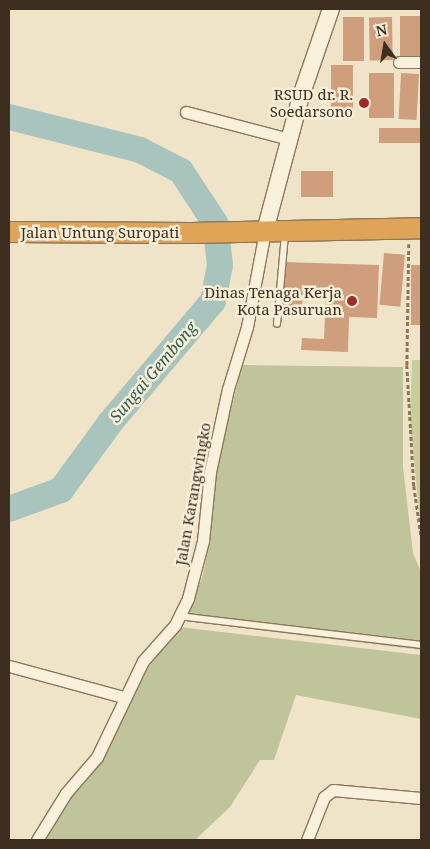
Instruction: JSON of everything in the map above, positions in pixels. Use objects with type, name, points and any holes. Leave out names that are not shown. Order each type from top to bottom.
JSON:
[{"type":"highway","points":[[256,231],[415,228]]},
{"type":"highway","name":"Jalan Untung Suropati","points":[[9,232],[191,233],[256,231]]},
{"type":"street","points":[[256,231],[289,140],[331,9]]},
{"type":"street","points":[[399,62],[421,62]]},
{"type":"street","points":[[186,112],[289,140]]},
{"type":"street","name":"Jalan Karangwingko","points":[[37,840],[66,793],[97,757],[123,697],[143,661],[179,616],[188,598],[203,541],[210,472],[228,390],[247,327],[256,231]]},
{"type":"street","points":[[9,666],[123,697]]},
{"type":"street","points":[[307,840],[324,797],[333,790],[421,798]]},
{"type":"lane","points":[[277,324],[286,231]]},
{"type":"lane","points":[[179,616],[421,645]]},
{"type":"path","points":[[415,228],[407,365],[414,486],[421,535]]},
{"type":"green space","points":[[412,360],[421,360],[421,532],[410,421]]},
{"type":"green space","points":[[242,365],[403,367],[403,467],[413,553],[421,572],[421,650],[185,621],[203,575],[210,538],[214,479]]},
{"type":"green space","points":[[179,627],[421,655],[421,719],[296,695],[274,760],[260,760],[230,807],[195,840],[45,840],[72,795],[102,762],[145,672]]},
{"type":"building","points":[[400,16],[421,16],[421,60],[400,60]]},
{"type":"building","points":[[343,17],[364,17],[364,61],[343,61]]},
{"type":"building","points":[[369,17],[392,17],[393,60],[370,60]]},
{"type":"building","points":[[331,65],[353,65],[353,118],[331,118]]},
{"type":"building","points":[[369,73],[394,73],[394,118],[369,118]]},
{"type":"building","points":[[401,73],[419,74],[417,120],[399,119]]},
{"type":"building","points":[[379,128],[421,128],[421,143],[379,143]]},
{"type":"building","points":[[301,171],[333,171],[333,197],[301,197]]},
{"type":"building","points":[[384,253],[405,255],[400,307],[379,305]]},
{"type":"building","name":"Dinas Tenaga Kerja Kota Pasuruan","points":[[283,262],[379,265],[377,318],[349,317],[348,352],[301,350],[302,338],[324,339],[326,293],[303,292],[302,310],[282,309]]},
{"type":"building","points":[[411,265],[421,265],[421,325],[411,325]]},
{"type":"waterway","name":"Sungai Gembong","points":[[9,117],[140,150],[181,171],[215,223],[220,265],[213,301],[110,423],[61,490],[9,509]]},
{"type":"place","name":"RSUD dr. R. Soedarsono","points":[[364,103]]},
{"type":"place","name":"Dinas Tenaga Kerja Kota Pasuruan","points":[[352,301]]}]
